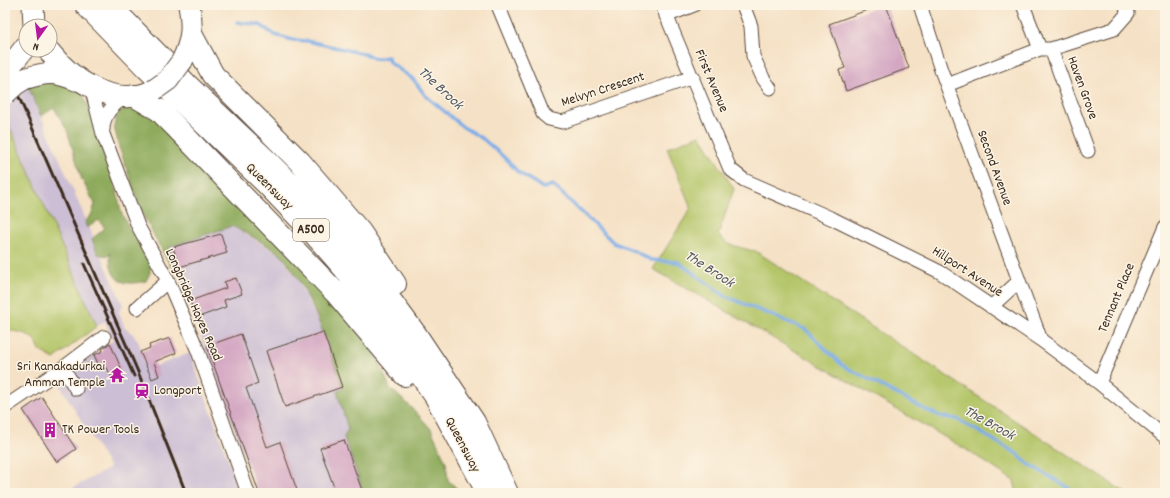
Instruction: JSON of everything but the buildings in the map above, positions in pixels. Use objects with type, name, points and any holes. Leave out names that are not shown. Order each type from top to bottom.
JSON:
[{"type":"highway","name":"Queensway","points":[[86,5],[146,67],[265,182],[345,269],[373,306],[436,397],[488,493]]},
{"type":"highway","name":"Queensway","points":[[109,5],[182,80],[318,212],[362,262],[416,335],[474,422],[507,493]]},
{"type":"highway","points":[[192,36],[212,75],[300,162],[360,232],[416,313],[474,422]]},
{"type":"highway","points":[[138,94],[159,110],[341,299],[402,370],[488,493]]},
{"type":"main road","points":[[5,94],[24,79],[42,73],[53,72],[104,92],[138,94],[168,80],[182,61],[192,36],[189,5]]},
{"type":"main road","points":[[57,58],[86,84]]},
{"type":"street","points":[[664,10],[694,5]]},
{"type":"street","points":[[743,5],[751,26],[753,56],[770,88]]},
{"type":"street","name":"Second Avenue","points":[[920,5],[947,85],[1041,340]]},
{"type":"street","name":"Haven Grove","points":[[1023,5],[1045,50],[1088,151]]},
{"type":"street","points":[[947,85],[1045,50],[1114,29],[1128,13],[1125,5]]},
{"type":"street","name":"Melvyn Crescent","points":[[499,8],[543,114],[549,120],[562,122],[692,78]]},
{"type":"street","name":"First Avenue","points":[[664,10],[730,169]]},
{"type":"street","name":"Longbridge Hayes Road","points":[[86,84],[103,134],[138,226],[168,281],[198,351],[248,493]]},
{"type":"street","points":[[103,134],[103,124],[111,107],[138,94]]},
{"type":"street","name":"Hillport Avenue","points":[[730,169],[744,180],[833,219],[940,272],[1041,340],[1098,383],[1165,437]]},
{"type":"street","name":"Tennant Place","points":[[1098,383],[1165,226]]},
{"type":"street","points":[[138,308],[168,281]]},
{"type":"street","points":[[991,307],[1019,281]]},
{"type":"street","points":[[5,407],[64,368],[104,337]]},
{"type":"street","points":[[64,368],[76,389]]},
{"type":"shaded area","points":[[28,86],[123,305],[119,312],[125,328],[127,328],[137,339],[142,351],[148,349],[156,366],[190,353],[240,493],[63,493],[110,468],[58,382],[94,355],[103,351],[101,346],[113,341],[105,321],[97,326],[5,116],[5,107]]},
{"type":"shaded area","points":[[232,226],[281,255],[298,280],[323,331],[379,493],[258,493],[168,247]]},
{"type":"green space","points":[[39,83],[66,83],[83,93],[117,191],[121,212],[131,232],[144,247],[150,264],[150,273],[146,281],[137,283],[123,282],[114,275],[110,262],[110,253],[108,256],[98,254],[92,239],[105,228],[98,220],[87,228],[85,222],[92,214],[95,204],[82,180],[67,130],[54,108],[41,116],[28,86]]},
{"type":"green space","points":[[131,106],[154,112],[294,259],[374,350],[390,388],[412,408],[431,429],[446,462],[448,480],[462,493],[364,493],[344,437],[348,429],[337,391],[343,389],[318,319],[310,301],[292,269],[278,252],[232,226],[169,247],[175,266],[171,267],[143,215],[119,147],[114,127],[118,112]]},
{"type":"green space","points":[[5,116],[97,326],[54,359],[40,351],[35,340],[26,334],[5,329]]},
{"type":"green space","points":[[700,135],[734,189],[718,235],[728,244],[754,250],[1126,493],[1017,493],[1014,481],[967,450],[653,269],[691,208],[667,148]]},
{"type":"waterway","name":"The Brook","points":[[237,22],[260,25],[275,35],[293,40],[307,41],[339,48],[368,55],[375,59],[388,57],[389,62],[413,79],[425,95],[463,127],[483,139],[505,158],[518,172],[543,188],[553,185],[614,243],[651,260],[678,262],[725,296],[805,329],[842,365],[928,411],[943,417],[957,419],[1016,453],[1027,463],[1077,493]]},
{"type":"railway","points":[[5,65],[138,372],[186,493]]},
{"type":"railway","points":[[84,264],[134,376]]},
{"type":"place","name":"Sri Kanakadurkai Amman Temple","points":[[117,375]]},
{"type":"place","name":"Longport","points":[[142,391]]},
{"type":"place","name":"TK Power Tools","points":[[50,430]]}]
